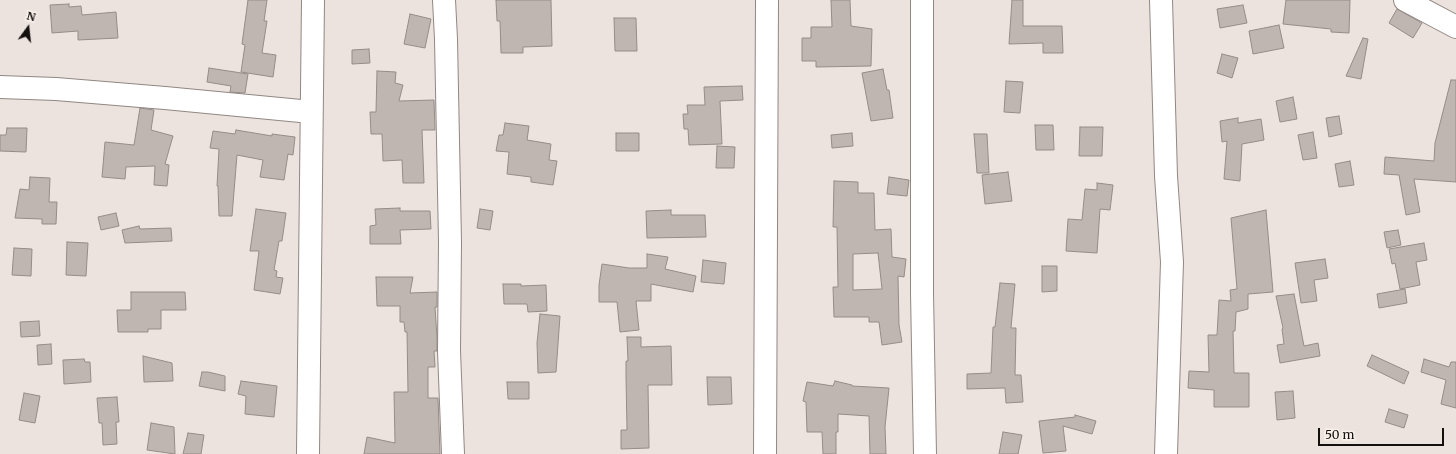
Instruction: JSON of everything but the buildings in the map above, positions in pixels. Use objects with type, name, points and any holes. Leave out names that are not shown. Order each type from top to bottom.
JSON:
[{"type":"street","points":[[308,454],[312,0]]},
{"type":"street","points":[[444,0],[450,242],[449,351],[453,454]]},
{"type":"street","points":[[765,454],[767,0]]},
{"type":"street","points":[[922,0],[922,293],[925,454]]},
{"type":"street","points":[[1161,0],[1166,169],[1172,262],[1166,454]]},
{"type":"street","points":[[1405,0],[1456,27]]},
{"type":"street","points":[[0,88],[56,89],[311,112]]}]
